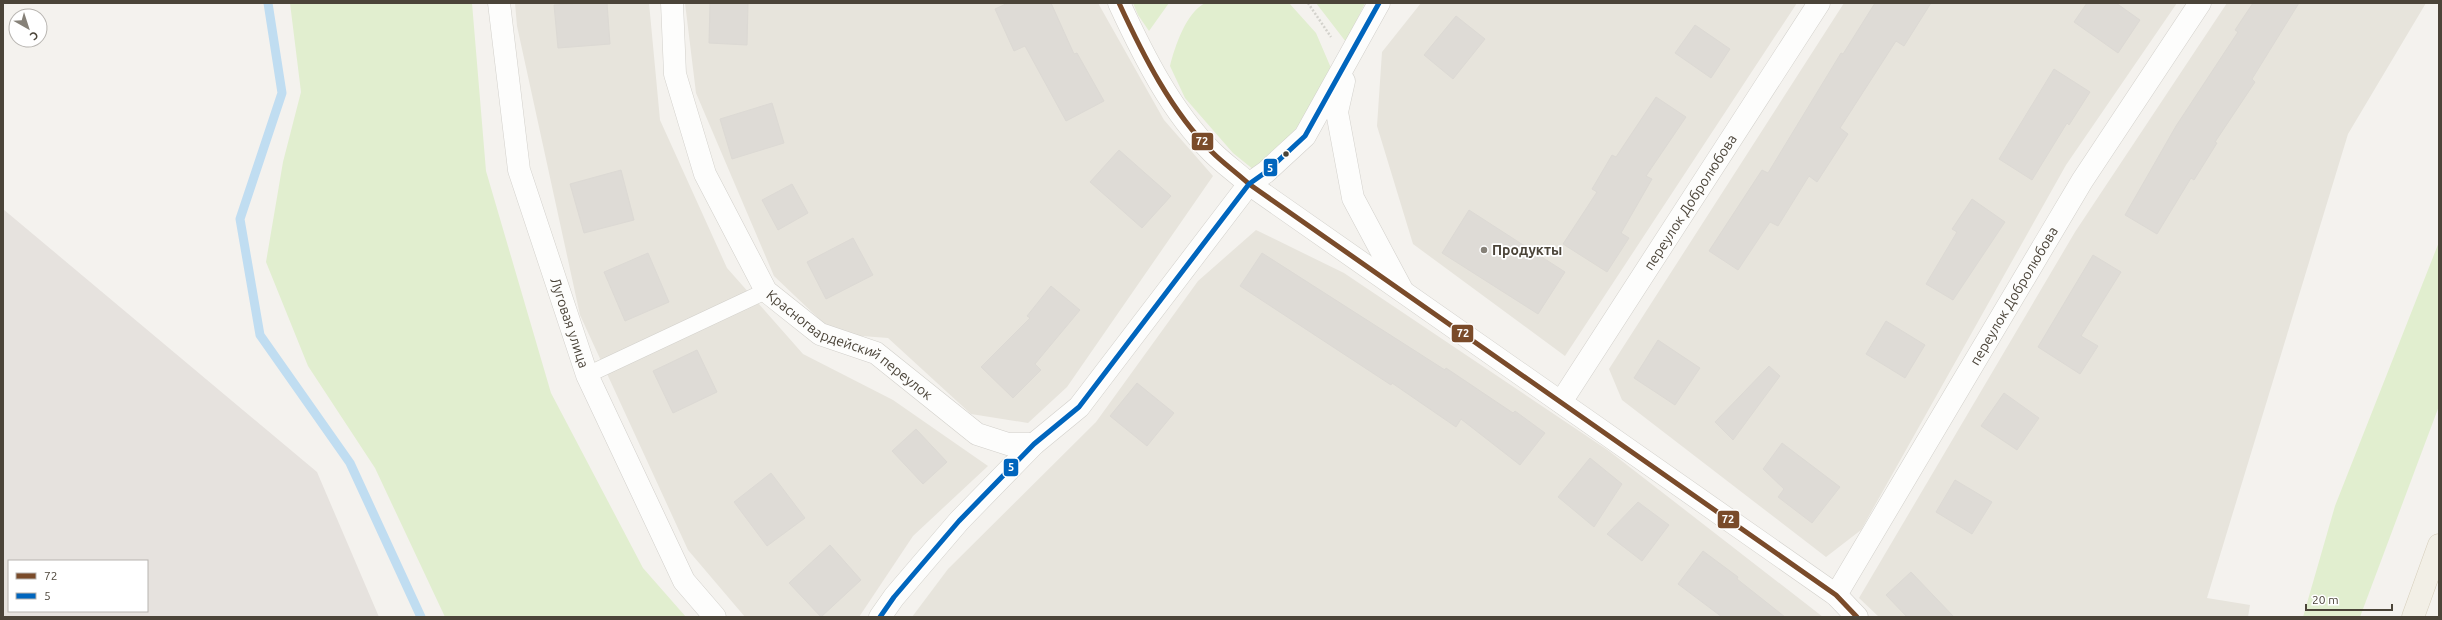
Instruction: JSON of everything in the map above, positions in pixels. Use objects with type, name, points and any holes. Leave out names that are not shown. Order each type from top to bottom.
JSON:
[{"type":"main road","points":[[2413,617],[2439,545]]},
{"type":"street","name":"Луговая улица","points":[[499,3],[518,170],[587,375],[684,581],[715,617]]},
{"type":"street","name":"Красногвардейский переулок","points":[[672,3],[675,74],[706,174],[766,291],[820,334],[876,353],[977,434],[1008,444],[1034,444]]},
{"type":"street","points":[[1119,3],[1137,43],[1179,112],[1212,152],[1249,184],[1836,595],[1857,617]]},
{"type":"street","points":[[880,617],[894,597],[959,522],[1034,444],[1079,408],[1249,184],[1266,172],[1305,136],[1348,62],[1379,3]]},
{"type":"street","name":"переулок Добролюбова","points":[[1561,402],[1819,3]]},
{"type":"street","name":"переулок Добролюбова","points":[[1836,595],[2082,181],[2200,3]]},
{"type":"street","points":[[1348,62],[1337,112],[1353,198],[1402,291]]},
{"type":"lane","points":[[587,375],[766,291]]},
{"type":"path","points":[[1308,3],[1348,62]]},
{"type":"shaded area","points":[[515,3],[649,3],[660,120],[727,268],[803,354],[893,400],[988,466],[913,536],[859,617],[745,617],[688,550],[580,315],[517,26]]},
{"type":"shaded area","points":[[685,3],[1098,3],[1164,120],[1213,176],[1067,387],[1028,423],[971,414],[888,338],[835,334],[774,276],[696,93]]},
{"type":"shaded area","points":[[1421,3],[1797,3],[1565,356],[1413,244],[1377,126],[1382,52]]},
{"type":"shaded area","points":[[1844,3],[2177,3],[2066,165],[1861,530],[1826,557],[1622,400],[1609,369]]},
{"type":"shaded area","points":[[2227,3],[2426,3],[2348,134],[2207,598],[2250,605],[2248,617],[1879,617],[1859,598],[2075,232]]},
{"type":"shaded area","points":[[3,209],[317,472],[379,617],[3,617]]},
{"type":"shaded area","points":[[1256,230],[1344,273],[1609,451],[1823,617],[912,617],[948,569],[1096,422],[1198,281]]},
{"type":"green space","points":[[290,3],[472,3],[486,171],[551,393],[643,568],[686,617],[445,617],[375,468],[308,366],[266,262],[283,162],[301,92]]},
{"type":"green space","points":[[1133,3],[1169,3],[1149,31],[1138,15]]},
{"type":"green space","points":[[1205,3],[1289,3],[1316,33],[1331,68],[1313,110],[1266,161],[1254,170],[1233,153],[1185,98],[1170,66],[1178,40],[1187,22],[1192,14]]},
{"type":"green space","points":[[1316,3],[1365,3],[1346,42]]},
{"type":"green space","points":[[2439,242],[2439,406],[2360,617],[2303,617],[2335,506]]},
{"type":"building","points":[[607,3],[610,44],[558,48],[554,5]]},
{"type":"building","points":[[710,3],[748,3],[747,45],[709,43]]},
{"type":"building","points":[[1008,3],[1051,3],[1074,54],[1077,53],[1104,101],[1066,121],[1025,46],[1014,51],[995,9]]},
{"type":"building","points":[[1875,3],[1931,3],[1904,46],[1896,41],[1840,128],[1848,134],[1817,182],[1809,176],[1778,226],[1770,222],[1738,270],[1709,251],[1762,170],[1768,173],[1841,53],[1843,54]]},
{"type":"building","points":[[2087,3],[2116,3],[2140,20],[2118,53],[2074,22]]},
{"type":"building","points":[[2253,3],[2299,3],[2252,79],[2255,82],[2215,142],[2217,143],[2194,180],[2191,178],[2157,234],[2125,215],[2176,126],[2238,32],[2235,30]]},
{"type":"building","points":[[1456,16],[1485,39],[1453,79],[1424,55]]},
{"type":"building","points":[[1695,25],[1730,49],[1711,78],[1675,53]]},
{"type":"building","points":[[2054,69],[2090,92],[2069,125],[2067,123],[2032,180],[1999,159]]},
{"type":"building","points":[[1656,97],[1686,117],[1646,176],[1652,179],[1621,233],[1629,238],[1607,272],[1563,244],[1597,192],[1592,189],[1612,155],[1616,157]]},
{"type":"building","points":[[772,103],[784,143],[732,159],[720,119]]},
{"type":"building","points":[[1119,150],[1171,196],[1142,228],[1090,182]]},
{"type":"building","points":[[621,170],[634,220],[584,233],[570,184]]},
{"type":"building","points":[[792,184],[808,213],[778,230],[762,200]]},
{"type":"building","points":[[1972,199],[2005,222],[1953,300],[1926,284],[1957,232],[1952,229]]},
{"type":"building","points":[[1469,210],[1565,272],[1538,314],[1442,253]]},
{"type":"building","points":[[853,238],[873,275],[826,299],[807,262]]},
{"type":"building","points":[[648,253],[669,302],[625,321],[604,272]]},
{"type":"building","points":[[1262,253],[1445,370],[1446,368],[1513,413],[1515,411],[1545,433],[1520,465],[1461,419],[1456,427],[1392,383],[1391,385],[1240,286]]},
{"type":"building","points":[[2093,255],[2121,272],[2081,336],[2098,346],[2080,374],[2038,347]]},
{"type":"building","points":[[1051,286],[1080,310],[1035,364],[1041,370],[1013,398],[981,367],[1030,318],[1027,316]]},
{"type":"building","points":[[1886,321],[1925,345],[1905,378],[1866,354]]},
{"type":"building","points":[[1658,340],[1700,368],[1675,405],[1634,378]]},
{"type":"building","points":[[697,350],[717,392],[673,413],[653,371]]},
{"type":"building","points":[[1769,366],[1780,376],[1733,440],[1715,422]]},
{"type":"building","points":[[1137,383],[1174,413],[1147,446],[1110,416]]},
{"type":"building","points":[[2004,393],[2039,418],[2017,450],[1981,426]]},
{"type":"building","points":[[916,429],[947,462],[923,484],[892,451]]},
{"type":"building","points":[[1782,443],[1840,487],[1812,523],[1778,497],[1784,489],[1763,469]]},
{"type":"building","points":[[1590,458],[1622,484],[1594,527],[1558,497]]},
{"type":"building","points":[[771,473],[805,518],[767,546],[734,502]]},
{"type":"building","points":[[1955,480],[1992,502],[1972,534],[1936,512]]},
{"type":"building","points":[[1638,502],[1669,525],[1642,561],[1607,534]]},
{"type":"building","points":[[830,545],[861,580],[821,617],[789,583]]},
{"type":"building","points":[[1703,551],[1738,577],[1737,579],[1785,617],[1722,617],[1678,584]]},
{"type":"building","points":[[1911,572],[1954,617],[1907,617],[1886,595]]},
{"type":"waterway","points":[[268,3],[282,93],[240,219],[260,335],[350,463],[421,617]]},
{"type":"transit line","name":"72","points":[[1119,3],[1148,62],[1171,101],[1197,136],[1212,152],[1249,184],[1836,595],[1857,617]]},
{"type":"transit line","name":"5","points":[[880,617],[894,597],[959,521],[1034,444],[1079,407],[1249,184],[1266,172],[1305,136],[1379,3]]},
{"type":"place","name":"Продукты","points":[[1484,250]]}]
